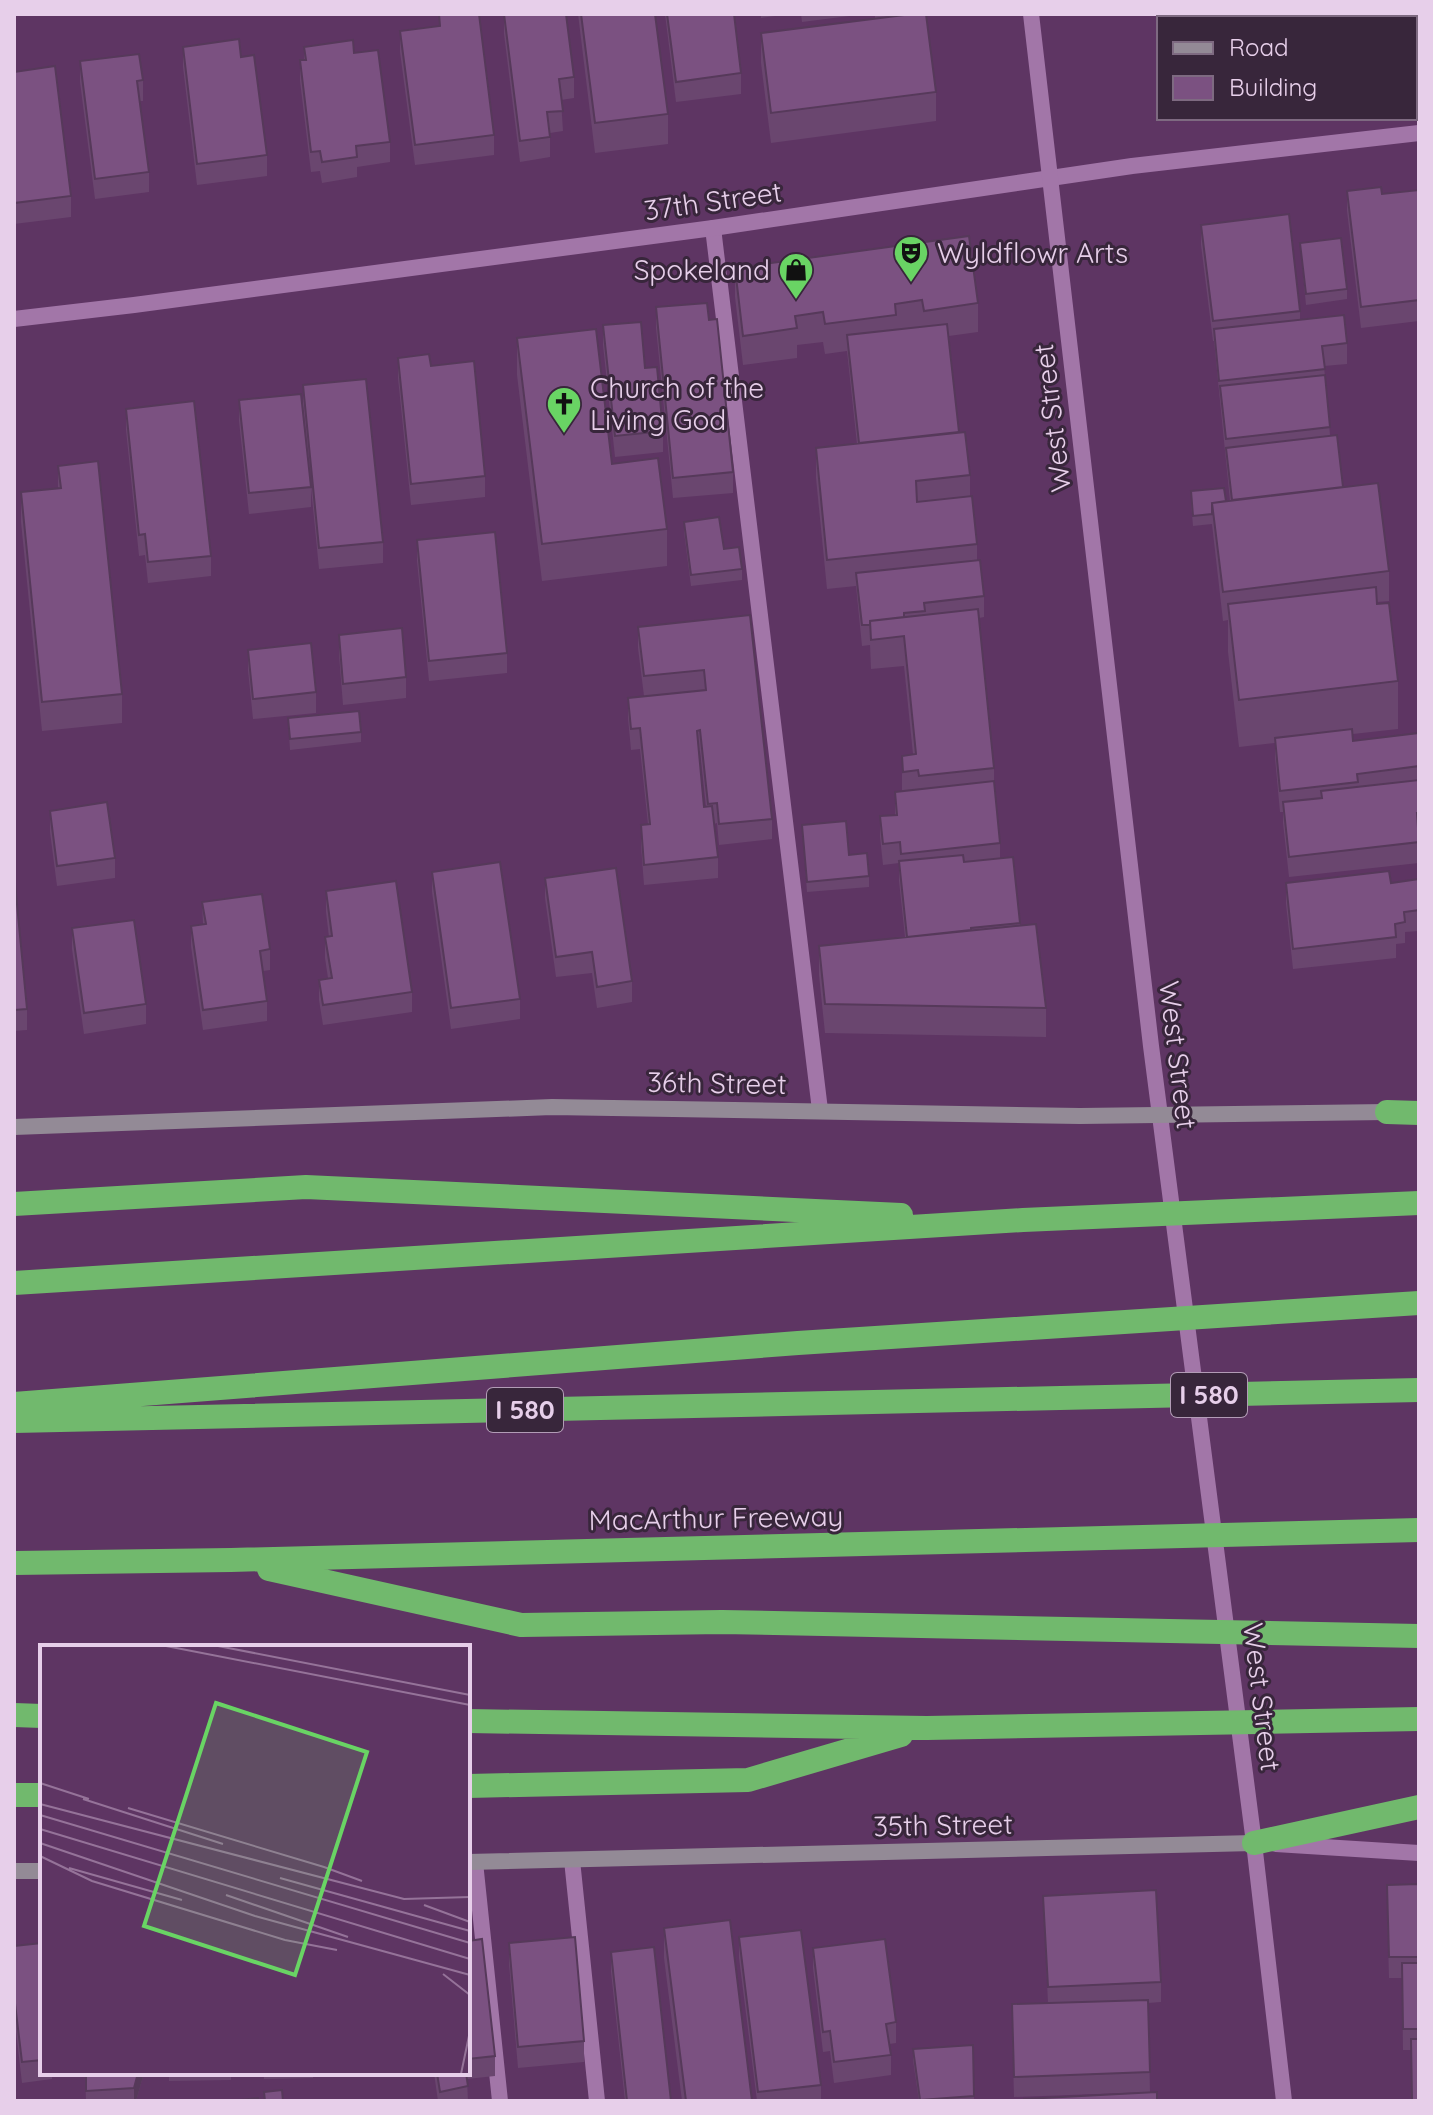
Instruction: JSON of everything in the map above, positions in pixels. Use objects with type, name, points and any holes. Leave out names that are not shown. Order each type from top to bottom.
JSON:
[{"type":"highway","points":[[1387,1112],[1419,1111]]},
{"type":"highway","points":[[14,1204],[306,1187],[1023,1220]]},
{"type":"highway","points":[[14,1283],[1023,1220],[1419,1203]]},
{"type":"highway","points":[[14,1404],[798,1343],[1419,1303]]},
{"type":"highway","name":"I 580","points":[[14,1421],[1419,1390]]},
{"type":"highway","name":"MacArthur Freeway","points":[[14,1563],[1419,1530]]},
{"type":"highway","points":[[231,1560],[521,1625],[722,1622],[1419,1636]]},
{"type":"highway","points":[[14,1715],[40,1716]]},
{"type":"highway","points":[[470,1721],[927,1728],[1419,1719]]},
{"type":"highway","points":[[470,1786],[748,1780],[927,1728]]},
{"type":"highway","points":[[14,1795],[40,1795]]},
{"type":"highway","points":[[1254,1843],[1419,1807]]},
{"type":"main road","name":"36th Street","points":[[14,1127],[552,1107],[1160,1115],[1387,1112]]},
{"type":"main road","name":"35th Street","points":[[472,1862],[1254,1843]]},
{"type":"main road","points":[[14,1871],[40,1871]]},
{"type":"street","name":"West Street","points":[[1031,14],[1160,1115],[1254,1843],[1284,2101]]},
{"type":"street","name":"37th Street","points":[[14,319],[713,228],[1050,177],[1419,133]]},
{"type":"street","points":[[713,228],[820,1110]]},
{"type":"street","name":"35th Street","points":[[1254,1843],[1419,1853]]},
{"type":"street","points":[[572,1860],[597,2101]]},
{"type":"street","points":[[472,1862],[500,2101]]},
{"type":"building","points":[[439,14],[479,14],[494,135],[415,145],[400,31],[440,26]]},
{"type":"building","points":[[504,14],[566,14],[574,77],[559,79],[563,111],[547,112],[550,137],[520,141]]},
{"type":"building","points":[[581,14],[655,14],[668,114],[595,123]]},
{"type":"building","points":[[667,14],[734,14],[741,73],[676,82]]},
{"type":"building","points":[[926,14],[936,92],[771,113],[761,33]]},
{"type":"building","points":[[1419,14],[1419,21],[1417,16],[1385,16]]},
{"type":"building","points":[[239,39],[241,57],[254,55],[267,155],[197,164],[183,47]]},
{"type":"building","points":[[353,40],[354,53],[378,50],[390,142],[356,146],[357,157],[322,162],[320,151],[311,152],[300,60],[306,60],[304,47]]},
{"type":"building","points":[[139,54],[143,80],[137,81],[149,172],[95,179],[80,61]]},
{"type":"building","points":[[55,66],[71,196],[14,203],[14,72]]},
{"type":"building","points":[[1381,187],[1382,194],[1419,190],[1419,300],[1361,307],[1347,191]]},
{"type":"building","points":[[1289,214],[1300,311],[1213,321],[1201,225]]},
{"type":"building","points":[[969,236],[978,303],[924,311],[922,300],[895,304],[896,315],[825,324],[823,312],[795,316],[797,328],[743,336],[735,268]]},
{"type":"building","points":[[1341,238],[1347,289],[1306,294],[1300,243]]},
{"type":"building","points":[[707,303],[709,320],[717,319],[733,472],[673,478],[656,307]]},
{"type":"building","points":[[1344,315],[1347,343],[1322,346],[1325,369],[1219,381],[1214,329]]},
{"type":"building","points":[[641,322],[645,368],[657,367],[663,431],[615,436],[603,325]]},
{"type":"building","points":[[947,324],[959,432],[859,443],[847,335]]},
{"type":"building","name":"Church of the Living God","points":[[596,329],[612,464],[658,458],[667,529],[542,544],[517,338]]},
{"type":"building","points":[[429,354],[431,366],[474,361],[485,476],[411,484],[398,358]]},
{"type":"building","points":[[1325,375],[1330,427],[1226,439],[1220,386]]},
{"type":"building","points":[[366,379],[383,542],[319,548],[303,385]]},
{"type":"building","points":[[301,394],[311,487],[249,493],[239,400]]},
{"type":"building","points":[[194,401],[211,556],[148,562],[145,534],[139,535],[126,409]]},
{"type":"building","points":[[965,432],[970,475],[916,481],[917,502],[972,496],[977,544],[827,560],[816,448]]},
{"type":"building","points":[[1337,435],[1343,487],[1232,500],[1226,448]]},
{"type":"building","points":[[98,461],[122,694],[42,702],[21,492],[61,488],[58,466]]},
{"type":"building","points":[[1378,483],[1389,571],[1223,592],[1212,503]]},
{"type":"building","points":[[1224,488],[1226,501],[1212,503],[1212,514],[1193,516],[1191,491]]},
{"type":"building","points":[[719,517],[724,549],[739,547],[742,569],[691,575],[684,522]]},
{"type":"building","points":[[495,532],[507,653],[429,661],[417,540]]},
{"type":"building","points":[[980,560],[984,596],[924,603],[925,611],[904,613],[904,617],[870,621],[870,625],[862,625],[856,573]]},
{"type":"building","points":[[1376,587],[1377,604],[1389,603],[1398,681],[1239,700],[1228,604]]},
{"type":"building","points":[[978,609],[994,768],[919,776],[918,770],[903,772],[902,756],[916,754],[904,636],[871,640],[870,621]]},
{"type":"building","points":[[750,615],[772,819],[719,824],[717,803],[708,804],[700,730],[697,731],[704,807],[712,806],[718,857],[644,865],[641,825],[650,824],[640,728],[631,729],[628,698],[706,690],[704,670],[644,676],[638,627]]},
{"type":"building","points":[[402,628],[406,677],[343,684],[339,635]]},
{"type":"building","points":[[311,643],[316,692],[253,699],[248,650]]},
{"type":"building","points":[[359,711],[361,732],[290,739],[288,718]]},
{"type":"building","points":[[1352,729],[1353,741],[1419,733],[1419,766],[1357,774],[1358,782],[1280,791],[1275,738]]},
{"type":"building","points":[[1419,780],[1419,842],[1289,857],[1283,802],[1322,798],[1321,791]]},
{"type":"building","points":[[994,781],[1000,843],[901,854],[900,842],[883,844],[880,816],[897,815],[895,792]]},
{"type":"building","points":[[107,802],[115,858],[57,866],[50,811]]},
{"type":"building","points":[[846,821],[849,855],[867,853],[869,876],[807,882],[802,825]]},
{"type":"building","points":[[963,855],[964,862],[1013,857],[1020,923],[907,937],[899,861]]},
{"type":"building","points":[[500,862],[520,999],[451,1008],[432,872]]},
{"type":"building","points":[[616,868],[632,981],[597,987],[592,952],[556,957],[545,878]]},
{"type":"building","points":[[1389,871],[1391,883],[1419,879],[1419,910],[1404,912],[1405,922],[1395,924],[1396,937],[1293,949],[1286,883]]},
{"type":"building","points":[[14,873],[27,1009],[14,1010]]},
{"type":"building","points":[[396,881],[412,992],[323,1005],[319,980],[332,978],[325,937],[332,936],[326,891]]},
{"type":"building","points":[[262,894],[270,949],[260,951],[267,1001],[203,1010],[191,926],[206,924],[202,902]]},
{"type":"building","points":[[134,920],[146,1004],[84,1013],[72,928]]},
{"type":"building","points":[[1036,924],[1046,1008],[825,1004],[819,946]]},
{"type":"building","points":[[1419,1884],[1419,1957],[1389,1957],[1387,1885]]},
{"type":"building","points":[[1156,1890],[1161,1982],[1048,1987],[1043,1896]]},
{"type":"building","points":[[730,1920],[752,2101],[686,2101],[664,1928]]},
{"type":"building","points":[[801,1930],[821,2085],[758,2092],[739,1937]]},
{"type":"building","points":[[575,1937],[584,2041],[518,2047],[509,1943]]},
{"type":"building","points":[[482,1939],[495,2056],[470,2059],[470,1941]]},
{"type":"building","points":[[885,1939],[896,2022],[886,2024],[891,2055],[834,2062],[830,2031],[823,2032],[813,1948]]},
{"type":"building","points":[[40,1943],[40,2060],[22,2062],[14,1995],[14,1946]]},
{"type":"building","points":[[654,1947],[671,2101],[627,2101],[611,1952]]},
{"type":"building","points":[[1402,1963],[1419,1963],[1419,2029],[1403,2029]]},
{"type":"building","points":[[1148,2000],[1150,2072],[1014,2077],[1012,2004]]},
{"type":"building","points":[[1411,2039],[1419,2039],[1419,2101],[1412,2101]]},
{"type":"building","points":[[973,2045],[974,2096],[920,2100],[913,2049]]},
{"type":"building","points":[[86,2075],[137,2075],[134,2088],[86,2091]]},
{"type":"building","points":[[437,2075],[466,2075],[468,2086],[440,2092]]},
{"type":"building","points":[[282,2090],[283,2101],[265,2101],[264,2092]]},
{"type":"building","points":[[1157,2092],[1157,2101],[1024,2101],[1024,2099]]},
{"type":"building","points":[[258,2098],[258,2101],[231,2101]]},
{"type":"place","name":"Wyldflowr Arts","points":[[911,284]]},
{"type":"place","name":"Spokeland","points":[[796,301]]},
{"type":"place","name":"Church of the Living God","points":[[564,435]]}]
